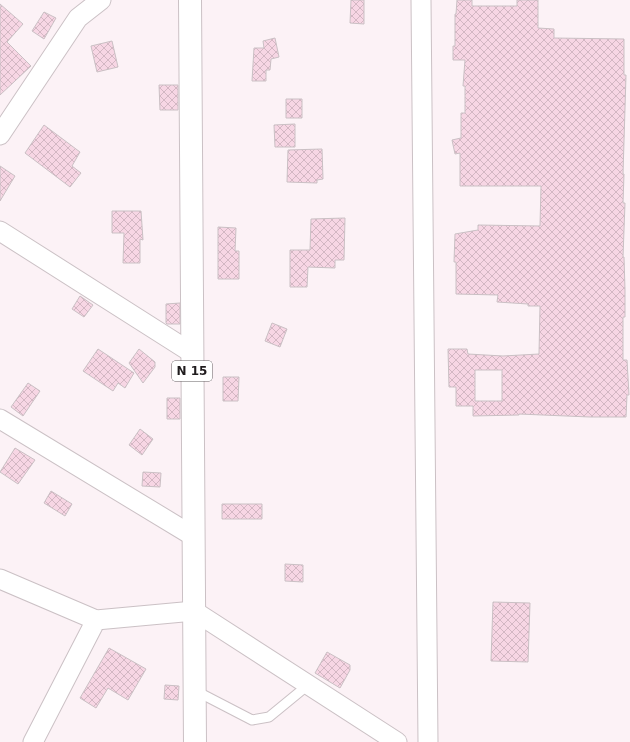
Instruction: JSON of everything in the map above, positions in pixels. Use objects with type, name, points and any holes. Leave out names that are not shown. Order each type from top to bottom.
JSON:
[{"type":"main road","name":"N 15","points":[[190,0],[195,742]]},
{"type":"street","points":[[0,135],[78,18],[102,0]]},
{"type":"street","points":[[421,0],[428,742]]},
{"type":"street","points":[[0,231],[192,353]]},
{"type":"street","points":[[0,419],[193,536]]},
{"type":"street","points":[[0,579],[96,620],[194,611],[397,742]]},
{"type":"street","points":[[33,742],[96,620]]},
{"type":"lane","points":[[194,691],[252,720],[269,717],[308,685]]},
{"type":"building","points":[[351,0],[364,0],[364,24],[350,23]]},
{"type":"building","points":[[457,0],[472,0],[472,6],[517,6],[517,0],[538,0],[538,28],[554,29],[554,38],[624,39],[624,75],[626,75],[623,174],[623,203],[625,203],[623,257],[625,317],[623,317],[623,360],[627,360],[629,395],[627,395],[626,417],[519,414],[473,416],[473,406],[456,406],[456,387],[449,387],[448,349],[467,349],[468,354],[503,356],[539,354],[540,306],[497,302],[498,295],[456,294],[456,262],[454,262],[455,234],[478,230],[478,225],[540,226],[541,186],[460,186],[460,153],[455,154],[452,140],[461,138],[461,113],[465,113],[465,86],[463,86],[465,60],[453,60]],"holes":[[[475,370],[502,370],[502,401],[475,401]]]},
{"type":"building","points":[[0,4],[23,24],[7,42],[31,66],[0,95]]},
{"type":"building","points":[[44,12],[56,18],[44,39],[32,31]]},
{"type":"building","points":[[275,38],[279,57],[271,59],[270,70],[266,70],[266,81],[252,81],[254,48],[264,48],[263,41]]},
{"type":"building","points":[[112,41],[118,67],[97,72],[91,46]]},
{"type":"building","points":[[159,85],[178,85],[178,110],[160,110]]},
{"type":"building","points":[[286,99],[302,99],[302,118],[286,118]]},
{"type":"building","points":[[295,124],[295,147],[275,147],[274,125]]},
{"type":"building","points":[[44,125],[80,152],[72,166],[81,173],[70,187],[25,153]]},
{"type":"building","points":[[322,149],[323,179],[317,180],[317,183],[287,182],[288,150]]},
{"type":"building","points":[[0,166],[15,176],[0,201]]},
{"type":"building","points":[[112,211],[141,211],[143,240],[140,239],[140,263],[123,263],[124,233],[112,233]]},
{"type":"building","points":[[345,218],[344,260],[335,260],[335,268],[308,267],[307,287],[290,287],[290,250],[310,250],[311,219]]},
{"type":"building","points":[[218,227],[236,228],[235,251],[239,251],[239,279],[218,279]]},
{"type":"building","points":[[80,296],[93,305],[84,317],[72,309]]},
{"type":"building","points":[[180,303],[180,324],[167,324],[166,304]]},
{"type":"building","points":[[272,323],[287,329],[280,347],[265,341]]},
{"type":"building","points":[[98,349],[134,373],[125,388],[118,383],[113,391],[83,371]]},
{"type":"building","points":[[139,349],[155,362],[155,367],[143,383],[129,363]]},
{"type":"building","points":[[223,377],[239,377],[238,401],[223,401]]},
{"type":"building","points":[[28,383],[40,391],[23,416],[11,407]]},
{"type":"building","points":[[167,398],[180,398],[180,419],[167,419]]},
{"type":"building","points":[[140,429],[153,439],[142,455],[129,445]]},
{"type":"building","points":[[15,448],[35,460],[18,484],[0,472]]},
{"type":"building","points":[[143,472],[161,473],[160,487],[142,486]]},
{"type":"building","points":[[51,491],[72,504],[65,516],[44,503]]},
{"type":"building","points":[[222,504],[262,504],[262,519],[222,519]]},
{"type":"building","points":[[285,564],[303,565],[303,582],[285,581]]},
{"type":"building","points":[[493,602],[530,603],[528,662],[491,661]]},
{"type":"building","points":[[109,648],[146,669],[128,700],[108,688],[96,708],[80,698]]},
{"type":"building","points":[[327,652],[350,665],[350,670],[340,688],[315,673]]},
{"type":"building","points":[[165,685],[179,686],[178,700],[164,699]]}]
